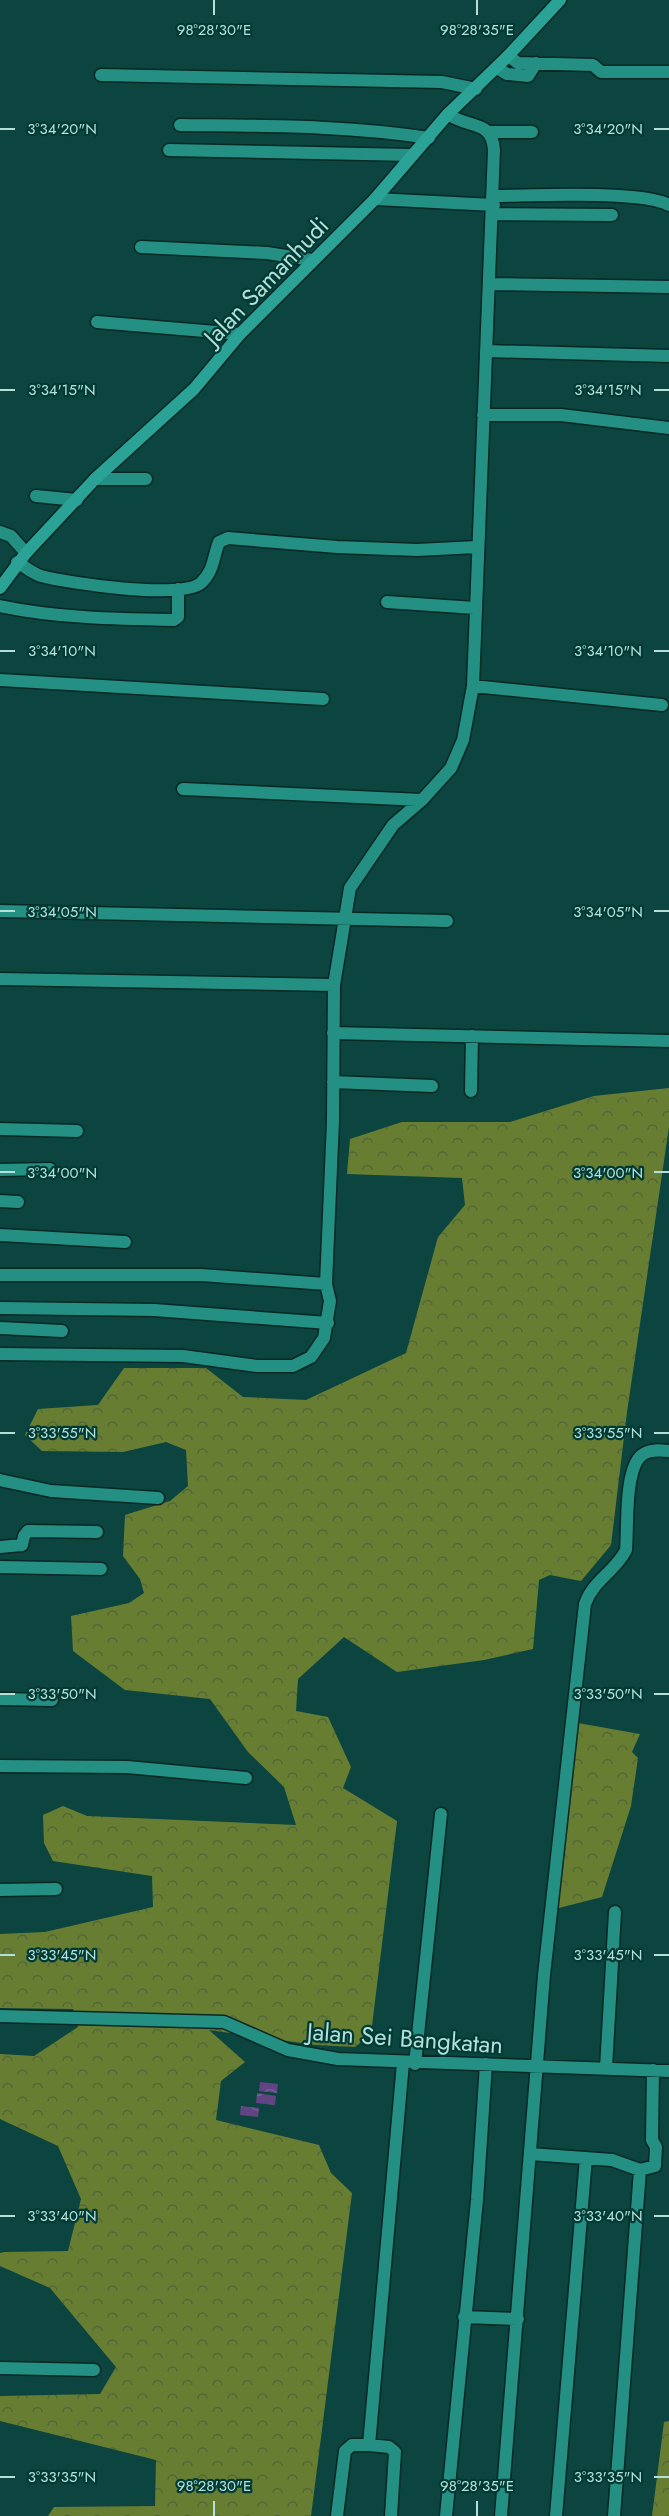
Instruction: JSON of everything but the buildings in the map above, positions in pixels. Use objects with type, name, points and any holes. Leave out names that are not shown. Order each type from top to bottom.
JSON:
[{"type":"street","name":"Jalan Samanhudi","points":[[0,587],[21,557],[95,479],[194,389],[240,334],[375,199],[448,114],[497,68],[560,0]]},
{"type":"street","points":[[508,56],[518,63],[593,65],[601,72],[669,72]]},
{"type":"street","points":[[497,68],[507,74],[528,76],[536,63]]},
{"type":"street","points":[[101,75],[442,82],[476,89]]},
{"type":"street","points":[[0,1354],[183,1356],[257,1366],[293,1366],[311,1357],[319,1347],[328,1323],[330,1301],[326,1284],[334,985],[350,888],[393,825],[422,800],[451,768],[463,740],[472,686],[494,205],[493,140],[489,132],[482,127],[458,122],[448,114]]},
{"type":"street","points":[[180,125],[382,131],[429,138]]},
{"type":"street","points":[[489,132],[532,132]]},
{"type":"street","points":[[170,150],[412,155]]},
{"type":"street","points":[[494,205],[613,197],[669,204]]},
{"type":"street","points":[[375,199],[494,205],[612,215]]},
{"type":"street","points":[[141,247],[267,253],[312,260]]},
{"type":"street","points":[[490,284],[669,287]]},
{"type":"street","points":[[97,322],[240,334]]},
{"type":"street","points":[[486,351],[669,356]]},
{"type":"street","points":[[483,415],[561,415],[669,428]]},
{"type":"street","points":[[95,479],[146,479]]},
{"type":"street","points":[[36,496],[77,500]]},
{"type":"street","points":[[0,532],[11,536],[21,557],[38,575],[84,584],[143,591],[178,589],[202,582],[216,562],[219,542],[228,537],[337,548],[417,550],[477,547]]},
{"type":"street","points":[[0,606],[28,612],[107,619],[174,620],[178,617],[178,589]]},
{"type":"street","points":[[387,602],[475,608]]},
{"type":"street","points":[[0,680],[323,699]]},
{"type":"street","points":[[472,686],[662,705]]},
{"type":"street","points":[[183,789],[422,800]]},
{"type":"street","points":[[0,911],[447,921]]},
{"type":"street","points":[[0,980],[334,985]]},
{"type":"street","points":[[333,1033],[669,1041]]},
{"type":"street","points":[[471,1091],[472,1036]]},
{"type":"street","points":[[333,1082],[432,1086]]},
{"type":"street","points":[[0,1130],[77,1131]]},
{"type":"street","points":[[0,1170],[50,1169]]},
{"type":"street","points":[[0,1201],[18,1202]]},
{"type":"street","points":[[0,1235],[124,1242]]},
{"type":"street","points":[[0,1275],[201,1275],[326,1284]]},
{"type":"street","points":[[0,1308],[154,1311],[328,1323]]},
{"type":"street","points":[[0,1328],[62,1331]]},
{"type":"street","points":[[501,2516],[555,1865],[585,1604],[589,1592],[621,1561],[626,1550],[631,1475],[635,1463],[643,1454],[655,1450],[669,1451]]},
{"type":"street","points":[[0,1480],[51,1491],[158,1498]]},
{"type":"street","points":[[0,1547],[22,1545],[28,1531],[97,1532]]},
{"type":"street","points":[[0,1567],[101,1569]]},
{"type":"street","points":[[0,1699],[52,1700]]},
{"type":"street","points":[[0,1766],[127,1767],[246,1778]]},
{"type":"street","points":[[369,2445],[409,2063],[441,1814]]},
{"type":"street","points":[[0,1890],[56,1889]]},
{"type":"street","points":[[606,2068],[615,1912]]},
{"type":"street","name":"Jalan Sei Bangkatan","points":[[0,2016],[209,2020],[237,2026],[302,2054],[409,2063],[669,2071]]},
{"type":"street","points":[[446,2516],[477,2200],[486,2064]]},
{"type":"street","points":[[530,2154],[612,2160],[640,2170],[655,2166],[656,2146],[652,2140],[653,2070]]},
{"type":"street","points":[[556,2516],[586,2158]]},
{"type":"street","points":[[614,2516],[640,2170]]},
{"type":"street","points":[[464,2317],[518,2319]]},
{"type":"street","points":[[0,2368],[94,2370]]},
{"type":"street","points":[[337,2516],[345,2451],[352,2445],[389,2447],[395,2452],[391,2516]]},
{"type":"green space","points":[[669,1088],[669,1127],[627,1412],[611,1545],[581,1581],[550,1575],[539,1580],[533,1649],[484,1660],[397,1672],[344,1637],[298,1679],[296,1711],[328,1717],[351,1767],[343,1788],[397,1821],[371,2034],[355,2047],[316,2045],[209,2030],[245,2062],[221,2081],[216,2120],[319,2145],[331,2173],[352,2193],[311,2516],[48,2516],[54,2507],[155,2506],[156,2460],[0,2421],[0,2396],[100,2394],[116,2367],[50,2288],[0,2266],[0,2253],[4,2252],[68,2251],[81,2199],[58,2146],[0,2119],[0,2054],[34,2056],[78,2027],[73,2009],[0,2008],[0,1934],[45,1932],[153,1907],[152,1876],[53,1861],[44,1843],[43,1815],[63,1806],[87,1816],[296,1825],[284,1787],[248,1752],[210,1699],[125,1690],[73,1651],[71,1616],[129,1603],[144,1593],[140,1579],[123,1556],[125,1515],[170,1501],[188,1486],[186,1450],[166,1442],[123,1452],[42,1451],[25,1435],[38,1409],[98,1405],[124,1368],[206,1368],[243,1397],[306,1400],[406,1353],[438,1237],[465,1205],[462,1178],[347,1174],[350,1139],[402,1122],[510,1122],[594,1096]]},
{"type":"green space","points":[[572,1722],[640,1734],[632,1752],[638,1758],[631,1806],[602,1897],[551,1910]]},
{"type":"green space","points":[[669,2421],[669,2516],[652,2516],[664,2422]]},
{"type":"water","points":[[260,2082],[278,2084],[277,2093],[259,2091]]},
{"type":"water","points":[[257,2093],[276,2096],[275,2105],[256,2103]]},
{"type":"water","points":[[241,2106],[259,2108],[258,2117],[240,2115]]}]
